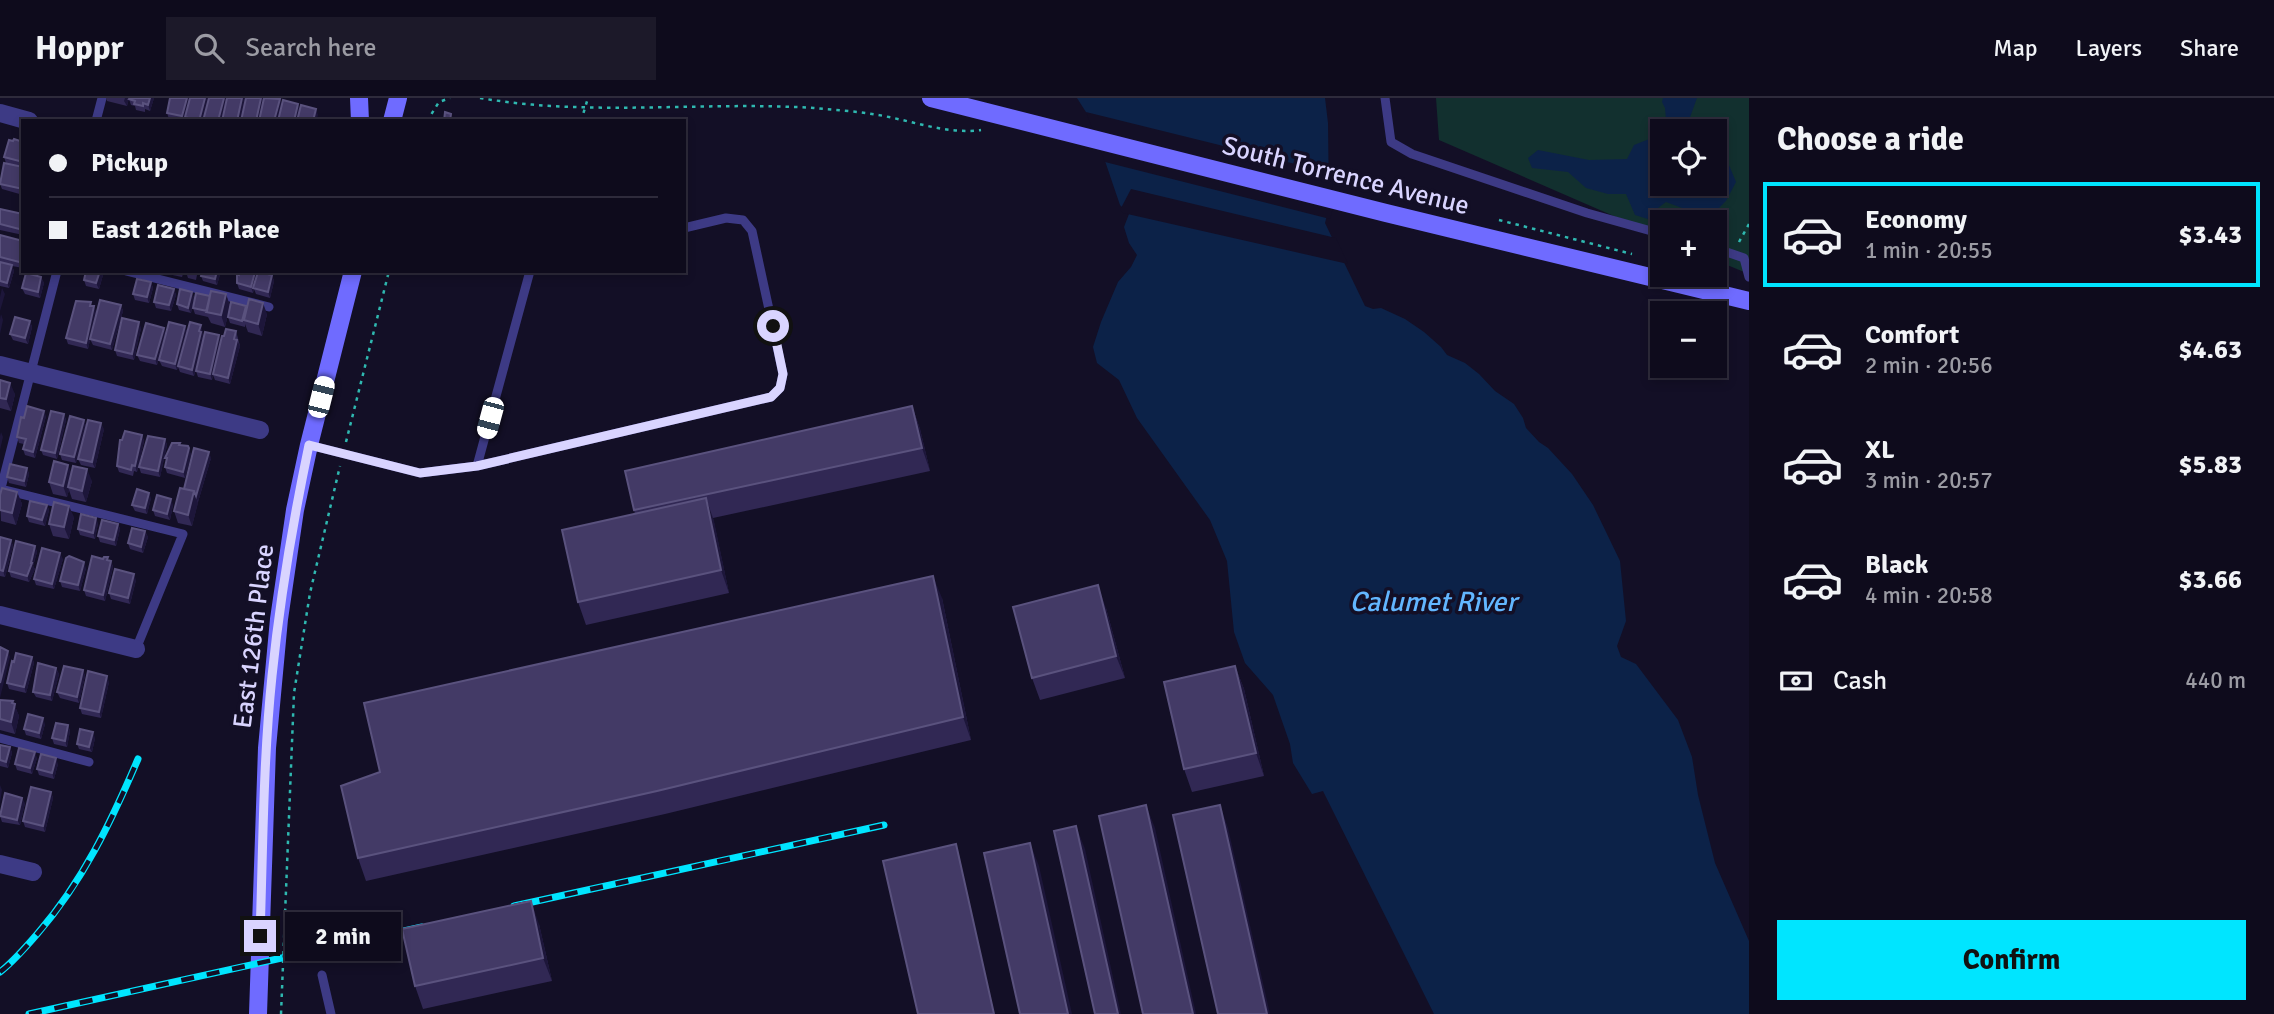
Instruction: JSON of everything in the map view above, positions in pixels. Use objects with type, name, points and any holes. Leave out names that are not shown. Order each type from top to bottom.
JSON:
[{"type":"main road","points":[[359,98],[360,119]]},
{"type":"main road","points":[[393,119],[398,98]]},
{"type":"main road","name":"South Torrence Avenue","points":[[931,98],[1749,301]]},
{"type":"main road","name":"East 126th Place","points":[[258,1014],[272,678],[295,510],[352,273]]},
{"type":"street","points":[[0,113],[22,119]]},
{"type":"street","points":[[0,365],[260,430]]},
{"type":"street","points":[[0,615],[136,649]]},
{"type":"street","points":[[0,864],[33,872]]},
{"type":"lane","points":[[97,119],[102,98]]},
{"type":"lane","points":[[1385,98],[1391,142],[1412,154],[1587,214],[1650,231]]},
{"type":"lane","points":[[309,445],[420,473],[477,466],[771,397],[780,388],[783,374],[752,231],[743,220],[726,218],[686,228]]},
{"type":"lane","points":[[1727,252],[1744,258],[1749,277]]},
{"type":"lane","points":[[56,273],[0,491],[183,534],[136,649]]},
{"type":"lane","points":[[134,273],[269,307]]},
{"type":"lane","points":[[477,466],[529,273]]},
{"type":"lane","points":[[0,738],[89,762]]},
{"type":"lane","points":[[322,975],[331,1014]]},
{"type":"path","points":[[428,119],[439,102],[450,98]]},
{"type":"path","points":[[480,98],[573,108],[745,105],[816,108],[872,114],[938,128],[980,130],[1007,117]]},
{"type":"path","points":[[582,119],[588,98]]},
{"type":"path","points":[[1499,220],[1637,255]]},
{"type":"path","points":[[281,1014],[294,693],[310,593],[388,273]]},
{"type":"green space","points":[[1436,98],[1749,98],[1749,274],[1727,265],[1727,210],[1650,210],[1650,232],[1439,140]]},
{"type":"water","name":"Calumet River","points":[[1077,98],[1325,98],[1329,207],[1325,223],[1365,306],[1381,308],[1405,319],[1424,332],[1447,355],[1465,363],[1495,391],[1514,404],[1526,428],[1572,474],[1593,505],[1620,561],[1626,621],[1617,646],[1621,657],[1636,664],[1678,720],[1692,757],[1698,795],[1715,863],[1749,941],[1749,1014],[1434,1014],[1323,791],[1312,794],[1293,763],[1290,744],[1273,695],[1245,663],[1234,632],[1227,561],[1210,520],[1137,418],[1119,380],[1097,363],[1093,347],[1101,322],[1118,282],[1137,255],[1129,243],[1124,227],[1129,214],[1120,205],[1091,120]]},
{"type":"water","points":[[1663,98],[1697,98],[1689,119],[1666,119]]},
{"type":"water","points":[[1650,139],[1650,196],[1727,196],[1727,162],[1736,182],[1726,201],[1717,210],[1688,210],[1666,202],[1658,210],[1650,210],[1650,220],[1635,215],[1626,194],[1608,194],[1586,188],[1568,172],[1532,168],[1528,158],[1538,150],[1589,160],[1627,159],[1634,145]]},
{"type":"pier","points":[[1086,112],[1332,173],[1333,208],[1330,219],[1105,162]]},
{"type":"pier","points":[[1131,189],[1336,238],[1348,264],[1123,213],[1120,210]]},
{"type":"building","points":[[130,98],[150,98],[148,105],[143,103],[143,106],[134,104],[135,101]]},
{"type":"building","points":[[170,98],[187,98],[182,116],[167,113]]},
{"type":"building","points":[[190,98],[205,98],[200,119],[185,117]]},
{"type":"building","points":[[209,98],[224,98],[219,119],[204,119]]},
{"type":"building","points":[[227,98],[242,98],[237,119],[222,119]]},
{"type":"building","points":[[246,98],[261,98],[256,119],[241,119]]},
{"type":"building","points":[[264,98],[280,99],[275,119],[259,119]]},
{"type":"building","points":[[283,100],[298,104],[294,119],[278,119]]},
{"type":"building","points":[[301,105],[316,109],[314,119],[298,119]]},
{"type":"building","points":[[445,112],[451,114],[450,119],[444,119]]},
{"type":"building","points":[[9,140],[21,141],[21,161],[4,157]]},
{"type":"building","points":[[4,163],[21,167],[21,189],[0,184]]},
{"type":"building","points":[[0,209],[21,214],[21,229],[0,224]]},
{"type":"building","points":[[0,235],[21,240],[21,262],[0,257]]},
{"type":"building","points":[[0,262],[12,265],[7,283],[0,281]]},
{"type":"building","points":[[26,273],[41,277],[38,292],[22,288]]},
{"type":"building","points":[[86,273],[99,273],[96,283],[84,280]]},
{"type":"building","points":[[202,273],[216,273],[215,279],[201,276]]},
{"type":"building","points":[[255,273],[251,287],[237,283],[237,274]]},
{"type":"building","points":[[258,273],[272,275],[268,292],[253,288]]},
{"type":"building","points":[[137,279],[151,282],[147,297],[133,294]]},
{"type":"building","points":[[158,285],[174,289],[169,305],[154,302]]},
{"type":"building","points":[[180,289],[192,292],[188,308],[177,304]]},
{"type":"building","points":[[211,291],[226,294],[221,315],[206,312]]},
{"type":"building","points":[[196,293],[210,296],[207,311],[193,308]]},
{"type":"building","points":[[249,299],[263,303],[258,324],[244,320]]},
{"type":"building","points":[[100,300],[121,305],[110,344],[90,339]]},
{"type":"building","points":[[76,301],[91,302],[90,306],[94,306],[86,343],[66,338]]},
{"type":"building","points":[[231,302],[246,306],[242,321],[228,317]]},
{"type":"building","points":[[15,317],[30,321],[25,338],[10,334]]},
{"type":"building","points":[[122,318],[139,322],[132,354],[115,350]]},
{"type":"building","points":[[169,322],[185,326],[175,364],[159,360]]},
{"type":"building","points":[[190,322],[201,325],[192,370],[178,366]]},
{"type":"building","points":[[146,323],[164,328],[155,359],[137,355]]},
{"type":"building","points":[[226,329],[236,331],[234,339],[237,340],[228,378],[213,374]]},
{"type":"building","points":[[205,332],[219,335],[210,374],[196,371]]},
{"type":"building","points":[[0,380],[10,383],[6,399],[0,398]]},
{"type":"building","points":[[27,406],[44,411],[33,452],[23,449],[26,439],[17,437],[21,417],[24,418]]},
{"type":"building","points":[[912,406],[922,448],[634,510],[625,471]]},
{"type":"building","points":[[51,411],[64,414],[55,453],[41,450]]},
{"type":"building","points":[[70,416],[84,420],[74,457],[60,454]]},
{"type":"building","points":[[88,420],[101,423],[92,462],[78,459]]},
{"type":"building","points":[[125,431],[142,435],[135,466],[132,465],[131,470],[117,466],[120,440]]},
{"type":"building","points":[[148,436],[165,439],[158,471],[139,467]]},
{"type":"building","points":[[172,443],[180,443],[179,445],[189,448],[183,472],[165,467],[165,458]]},
{"type":"building","points":[[194,448],[209,452],[196,496],[194,491],[184,489]]},
{"type":"building","points":[[54,461],[68,465],[63,486],[49,482]]},
{"type":"building","points":[[10,464],[27,468],[24,481],[7,477]]},
{"type":"building","points":[[73,466],[87,469],[82,491],[68,487]]},
{"type":"building","points":[[2,488],[17,492],[12,513],[0,510]]},
{"type":"building","points":[[180,488],[194,491],[188,515],[174,511]]},
{"type":"building","points":[[137,489],[149,493],[145,508],[132,505]]},
{"type":"building","points":[[157,495],[171,499],[167,514],[153,510]]},
{"type":"building","points":[[706,498],[721,570],[578,602],[562,530]]},
{"type":"building","points":[[30,501],[47,505],[42,520],[27,516]]},
{"type":"building","points":[[54,502],[69,506],[64,527],[49,524]]},
{"type":"building","points":[[81,514],[96,518],[93,533],[78,529]]},
{"type":"building","points":[[102,520],[118,524],[114,540],[98,536]]},
{"type":"building","points":[[132,528],[145,531],[141,547],[128,543]]},
{"type":"building","points":[[0,537],[11,540],[3,571],[0,570]]},
{"type":"building","points":[[16,541],[35,546],[27,576],[9,571]]},
{"type":"building","points":[[42,548],[60,553],[52,584],[34,579]]},
{"type":"building","points":[[69,556],[84,562],[78,585],[60,581],[66,558]]},
{"type":"building","points":[[92,556],[103,559],[108,557],[107,560],[111,561],[103,595],[84,590]]},
{"type":"building","points":[[115,569],[134,574],[128,598],[109,593]]},
{"type":"building","points":[[933,576],[963,717],[657,791],[358,858],[341,786],[380,772],[364,703]]},
{"type":"building","points":[[1098,585],[1116,656],[1032,678],[1013,607]]},
{"type":"building","points":[[0,647],[8,651],[0,683]]},
{"type":"building","points":[[16,653],[32,657],[24,687],[7,683]]},
{"type":"building","points":[[38,663],[56,668],[50,695],[33,692]]},
{"type":"building","points":[[64,666],[83,670],[77,697],[57,692]]},
{"type":"building","points":[[1235,666],[1256,753],[1184,769],[1164,682]]},
{"type":"building","points":[[88,671],[107,676],[99,712],[80,708]]},
{"type":"building","points":[[0,700],[13,701],[15,704],[11,722],[0,719]]},
{"type":"building","points":[[28,714],[43,718],[39,733],[24,729]]},
{"type":"building","points":[[56,723],[68,725],[65,741],[52,738]]},
{"type":"building","points":[[80,729],[93,732],[89,747],[77,744]]},
{"type":"building","points":[[0,745],[10,747],[6,762],[0,760]]},
{"type":"building","points":[[19,748],[35,752],[30,768],[15,764]]},
{"type":"building","points":[[41,754],[56,758],[52,773],[37,769]]},
{"type":"building","points":[[31,787],[51,792],[43,826],[23,821]]},
{"type":"building","points":[[5,793],[22,798],[17,820],[0,816]]},
{"type":"building","points":[[1146,805],[1193,1014],[1143,1014],[1099,816]]},
{"type":"building","points":[[1220,805],[1267,1014],[1218,1014],[1173,815]]},
{"type":"building","points":[[1076,826],[1118,1014],[1095,1014],[1054,831]]},
{"type":"building","points":[[1030,843],[1068,1014],[1020,1014],[984,853]]},
{"type":"building","points":[[956,844],[994,1014],[918,1014],[883,861]]},
{"type":"building","points":[[531,901],[543,958],[415,986],[402,929]]},
{"type":"railway","points":[[0,972],[15,959],[69,893],[106,828],[138,759]]},
{"type":"railway","points":[[514,906],[884,825]]},
{"type":"railway","points":[[29,1014],[422,927]]},
{"type":"route","points":[[260,936],[272,678],[295,510],[309,445],[420,473],[477,466],[771,397],[780,388],[783,374],[773,326]]}]
